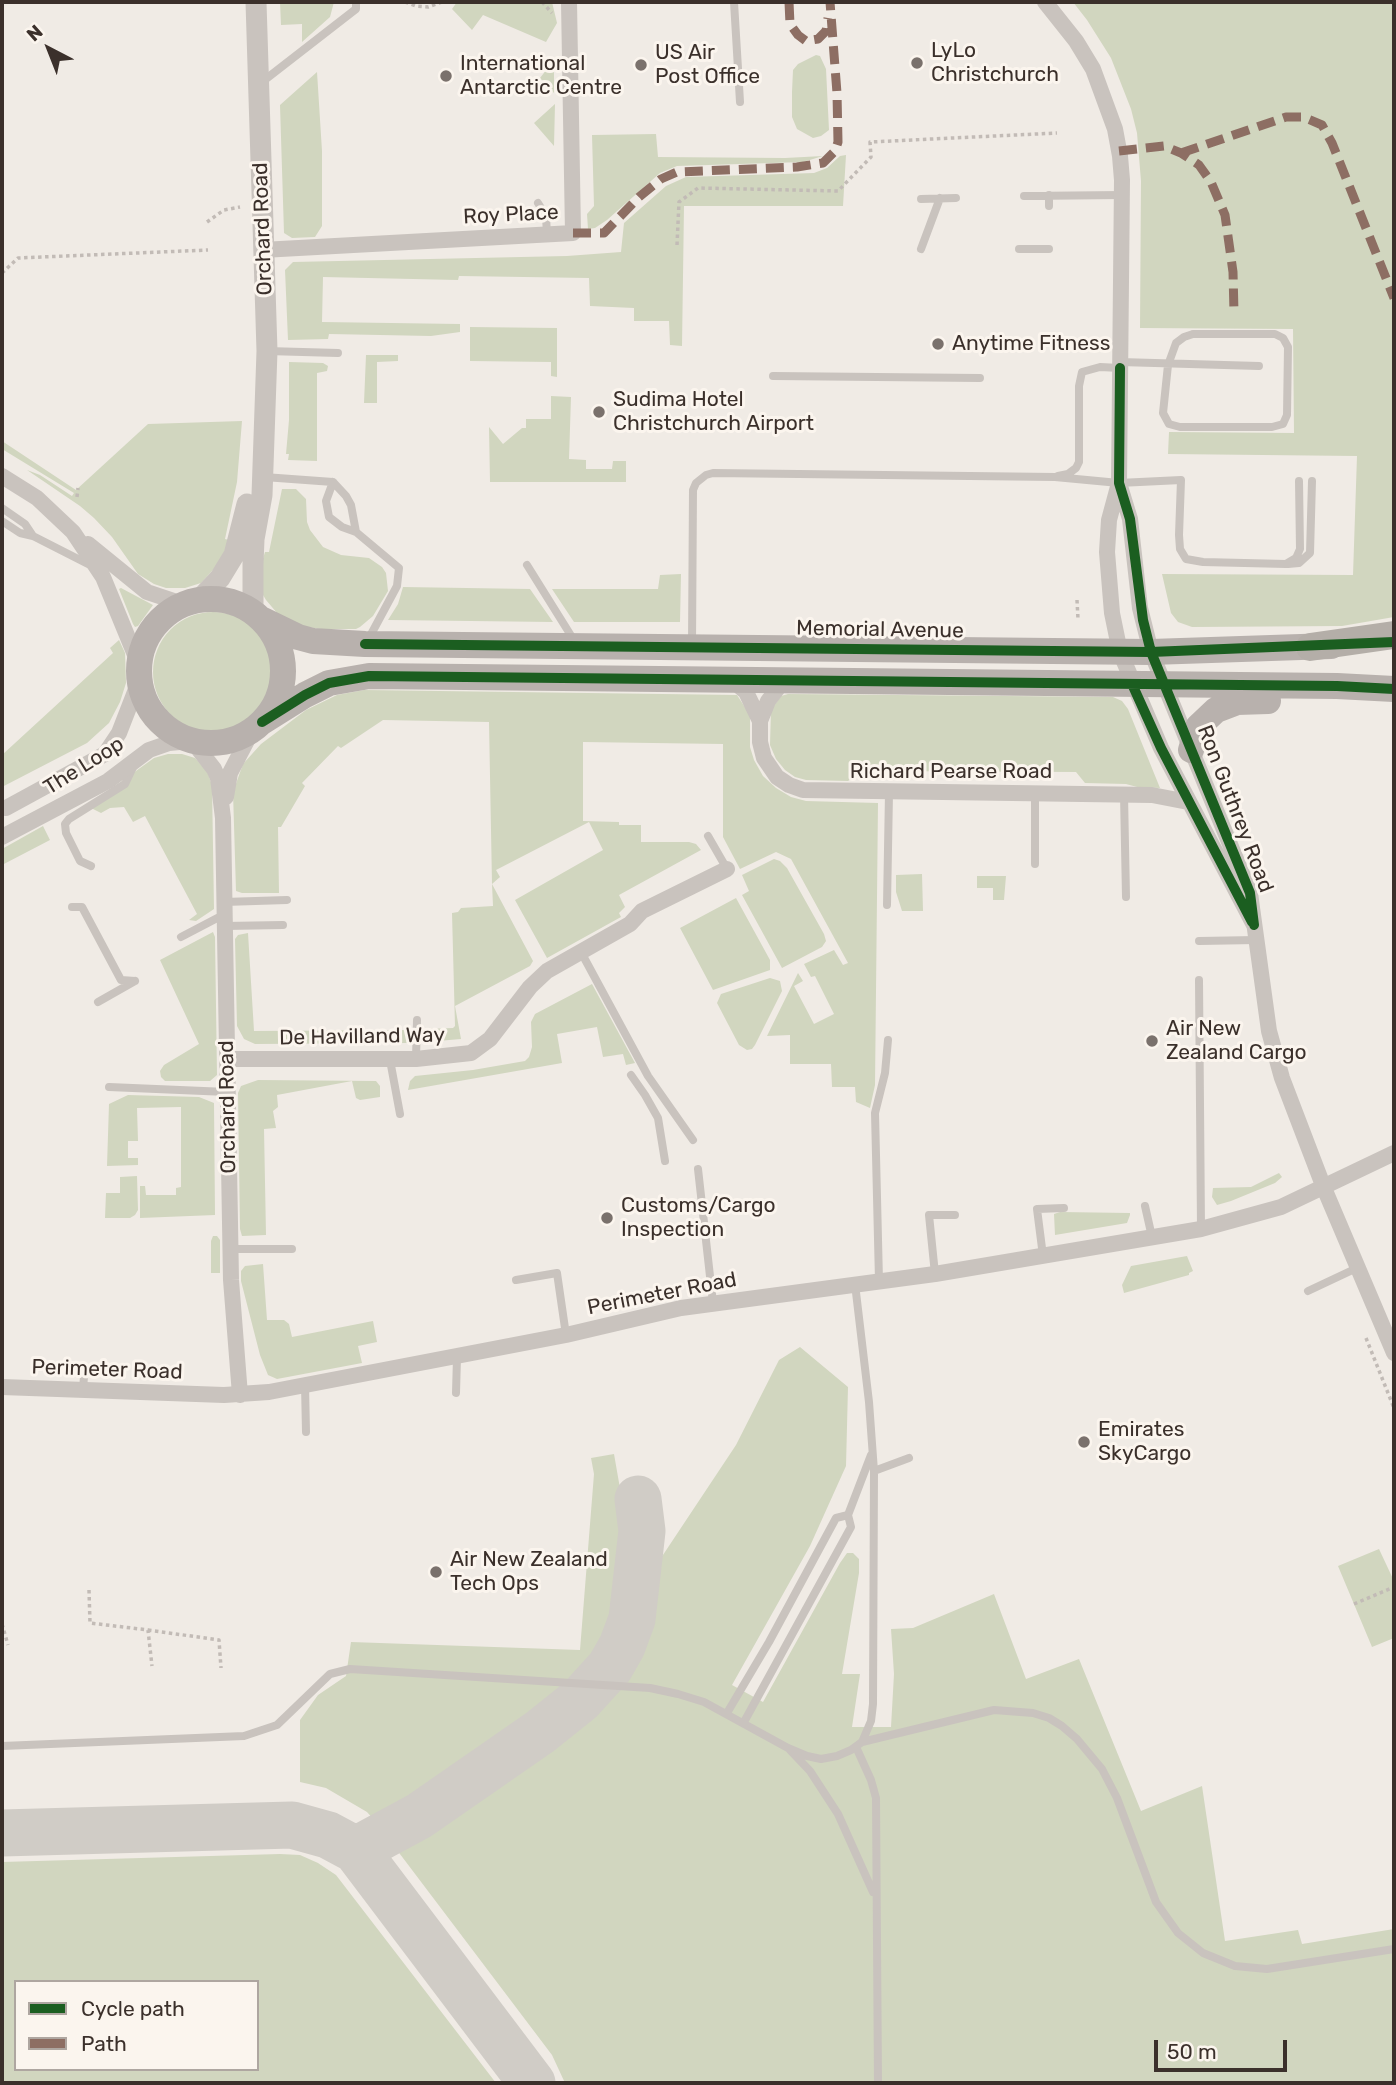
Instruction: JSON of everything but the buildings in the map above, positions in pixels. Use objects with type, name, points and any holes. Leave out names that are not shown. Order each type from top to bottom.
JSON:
[{"type":"highway","points":[[1310,647],[1394,635]]},
{"type":"main road","points":[[257,725],[278,698],[283,671],[278,643],[258,616],[230,601],[191,602],[161,619],[146,641],[140,673],[142,691],[153,712],[170,729],[192,742],[223,741],[257,725],[304,695],[329,684],[369,676],[1337,686],[1394,689]]},
{"type":"main road","name":"Memorial Avenue","points":[[258,616],[306,639],[365,644],[1151,652],[1394,642]]},
{"type":"main road","points":[[1191,750],[1198,727],[1206,717],[1226,705],[1293,700],[1337,686]]},
{"type":"street","name":"Orchard Road","points":[[256,2],[267,351],[262,495],[254,539],[258,616]]},
{"type":"street","name":"Roy Place","points":[[262,250],[573,233],[569,2]]},
{"type":"street","points":[[1045,2],[1076,41],[1097,80],[1115,129],[1120,156],[1122,195],[1119,483]]},
{"type":"street","name":"Orchard Road","points":[[191,602],[219,578],[234,555],[250,492],[262,466]]},
{"type":"street","points":[[2,476],[37,498],[147,592],[191,602]]},
{"type":"street","name":"Ron Guthrey Road","points":[[1119,483],[1109,520],[1107,552],[1112,613],[1120,652],[1132,684],[1188,802],[1255,933]]},
{"type":"street","name":"Ron Guthrey Road","points":[[1119,483],[1130,519],[1140,608],[1151,652],[1250,893],[1269,1031],[1276,1059],[1324,1188],[1390,1330],[1394,1353]]},
{"type":"street","points":[[73,531],[103,577],[140,673]]},
{"type":"street","name":"The Loop","points":[[3,810],[105,754],[119,733],[140,673]]},
{"type":"street","name":"Richard Pearse Road","points":[[732,680],[746,692],[760,721],[760,743],[764,758],[777,777],[803,790],[1152,794],[1188,802]]},
{"type":"street","points":[[760,721],[768,701],[784,680]]},
{"type":"street","name":"Orchard Road","points":[[223,818],[230,773],[257,725]]},
{"type":"street","name":"Orchard Road","points":[[192,742],[218,778],[223,818],[230,1250],[240,1395]]},
{"type":"street","name":"The Loop","points":[[2,837],[102,784],[156,746],[192,742]]},
{"type":"street","name":"De Havilland Way","points":[[227,1059],[416,1059],[459,1056],[480,1049],[490,1040],[537,978],[631,924],[642,911],[727,869]]},
{"type":"street","name":"Perimeter Road","points":[[2,1387],[84,1383],[240,1395],[305,1385],[566,1335],[681,1308],[935,1274],[1201,1230],[1281,1207],[1394,1153]]},
{"type":"lane","points":[[260,83],[356,9],[356,2]]},
{"type":"lane","points":[[734,2],[740,102]]},
{"type":"lane","points":[[1049,195],[1049,206]]},
{"type":"lane","points":[[1024,196],[1122,195]]},
{"type":"lane","points":[[921,248],[940,198]]},
{"type":"lane","points":[[921,199],[956,198]]},
{"type":"lane","points":[[538,203],[546,216],[547,235]]},
{"type":"lane","points":[[1019,249],[1049,249]]},
{"type":"lane","points":[[1188,335],[1279,335],[1287,347],[1286,420],[1276,427],[1172,426],[1166,422],[1163,413],[1168,365],[1176,343],[1188,335]]},
{"type":"lane","points":[[267,351],[338,353]]},
{"type":"lane","points":[[1055,477],[1068,474],[1079,462],[1079,386],[1082,372],[1120,365],[1259,366]]},
{"type":"lane","points":[[773,376],[980,377]]},
{"type":"lane","points":[[262,466],[333,482],[351,505],[356,532]]},
{"type":"lane","points":[[692,646],[693,489],[696,483],[713,473],[1055,477],[1119,483],[1181,480],[1179,541],[1186,559],[1203,562],[1286,564],[1298,563],[1310,553],[1312,481]]},
{"type":"lane","points":[[1286,564],[1296,558],[1300,549],[1299,481]]},
{"type":"lane","points":[[333,482],[326,501],[329,517],[342,527],[356,532],[399,568],[397,586],[390,603],[365,644]]},
{"type":"lane","points":[[2,508],[25,524],[33,536]]},
{"type":"lane","points":[[2,521],[20,533],[33,536],[85,561],[103,577]]},
{"type":"lane","points":[[527,565],[578,646]]},
{"type":"lane","points":[[91,866],[79,861],[66,833],[65,824],[125,784],[136,759]]},
{"type":"lane","points":[[887,905],[889,793]]},
{"type":"lane","points":[[1035,794],[1035,864]]},
{"type":"lane","points":[[1124,794],[1126,897]]},
{"type":"lane","points":[[708,836],[727,869]]},
{"type":"lane","points":[[181,937],[225,914],[287,900]]},
{"type":"lane","points":[[72,907],[82,907],[121,980],[135,981],[98,1002]]},
{"type":"lane","points":[[225,914],[283,925]]},
{"type":"lane","points":[[1199,941],[1255,933]]},
{"type":"lane","points":[[581,952],[648,1076],[693,1140]]},
{"type":"lane","points":[[1199,981],[1201,1230]]},
{"type":"lane","points":[[416,1059],[417,1020]]},
{"type":"lane","points":[[879,1281],[875,1113],[886,1073],[888,1040]]},
{"type":"lane","points":[[390,1060],[400,1114]]},
{"type":"lane","points":[[631,1075],[658,1118],[665,1161]]},
{"type":"lane","points":[[109,1087],[228,1092]]},
{"type":"lane","points":[[698,1169],[713,1303]]},
{"type":"lane","points":[[1145,1206],[1152,1238]]},
{"type":"lane","points":[[1043,1257],[1037,1209],[1064,1208]]},
{"type":"lane","points":[[935,1274],[929,1215],[955,1215]]},
{"type":"lane","points":[[230,1250],[292,1249]]},
{"type":"lane","points":[[1308,1291],[1359,1267]]},
{"type":"lane","points":[[516,1280],[557,1273],[566,1335]]},
{"type":"lane","points":[[855,1284],[874,1471],[873,1704],[871,1721],[859,1744],[876,1798],[878,2083]]},
{"type":"lane","points":[[456,1393],[457,1357]]},
{"type":"lane","points":[[305,1385],[306,1432]]},
{"type":"lane","points":[[744,1722],[851,1527],[848,1515],[873,1448]]},
{"type":"lane","points":[[874,1471],[909,1458]]},
{"type":"lane","points":[[727,1713],[836,1518],[848,1515]]},
{"type":"lane","points":[[2,1746],[244,1736],[277,1725],[330,1674],[350,1669],[650,1688],[678,1693],[727,1713],[788,1748],[821,1759],[836,1756],[859,1744],[994,1710],[1033,1713],[1062,1726],[1077,1739],[1102,1769],[1117,1798],[1156,1902],[1178,1933],[1203,1953],[1235,1966],[1267,1969],[1394,1949]]},
{"type":"lane","points":[[788,1748],[810,1771],[838,1814],[871,1884],[875,1903]]},
{"type":"path","points":[[405,2],[428,7],[442,2]]},
{"type":"path","points":[[677,244],[679,202],[698,188],[838,191],[871,157],[870,142],[1057,133]]},
{"type":"path","points":[[207,222],[224,210],[240,207]]},
{"type":"path","points":[[2,273],[18,258],[208,250]]},
{"type":"path","points":[[77,497],[78,488]]},
{"type":"path","points":[[1077,600],[1077,619]]},
{"type":"path","points":[[1366,1338],[1394,1408]]},
{"type":"path","points":[[1354,1604],[1394,1587]]},
{"type":"path","points":[[89,1590],[90,1623],[219,1640],[221,1668]]},
{"type":"path","points":[[2,1624],[8,1645]]},
{"type":"path","points":[[148,1630],[152,1666]]},
{"type":"green space","points":[[280,2],[334,2],[330,17],[302,42],[302,24],[281,25]]},
{"type":"green space","points":[[457,2],[552,2],[557,23],[546,42],[483,15],[472,30],[452,9]]},
{"type":"green space","points":[[1073,2],[1394,2],[1394,617],[1342,626],[1192,627],[1178,622],[1171,613],[1162,574],[1353,575],[1357,456],[1168,454],[1169,432],[1294,433],[1293,329],[1140,328],[1141,181],[1137,133],[1131,109],[1111,58]]},
{"type":"green space","points":[[816,55],[820,56],[826,69],[829,130],[813,138],[797,129],[792,117],[792,92],[793,70],[798,64]]},
{"type":"green space","points":[[554,60],[554,93],[540,78]]},
{"type":"green space","points":[[317,72],[322,151],[322,226],[315,237],[292,238],[284,233],[280,105]]},
{"type":"green space","points":[[555,104],[554,146],[534,123]]},
{"type":"green space","points":[[656,134],[658,157],[823,156],[803,162],[677,166],[660,173],[607,220],[588,229],[587,214],[594,206],[592,135]]},
{"type":"green space","points":[[846,155],[843,206],[684,206],[682,346],[670,345],[669,321],[634,321],[634,308],[590,306],[589,278],[459,276],[458,280],[323,277],[322,322],[460,324],[460,332],[431,336],[329,334],[328,339],[288,340],[285,270],[293,262],[567,256],[621,252],[624,223],[666,186],[686,177],[814,173]]},
{"type":"green space","points":[[470,327],[557,328],[557,377],[551,376],[551,362],[470,361]]},
{"type":"green space","points":[[366,355],[398,355],[398,361],[377,362],[377,403],[364,403]]},
{"type":"green space","points":[[289,362],[323,363],[328,366],[327,371],[317,373],[317,461],[288,460],[289,454],[286,454]]},
{"type":"green space","points":[[551,396],[571,397],[569,459],[586,460],[586,469],[612,469],[613,461],[626,461],[626,482],[490,482],[489,427],[503,444],[522,428],[526,428],[526,419],[551,419]]},
{"type":"green space","points":[[242,421],[237,482],[225,539],[229,540],[223,559],[201,583],[185,588],[166,588],[138,574],[112,537],[94,518],[27,470],[40,475],[72,496],[74,493],[2,449],[2,441],[76,490],[148,424]]},
{"type":"green space","points":[[282,489],[296,489],[306,499],[307,522],[323,547],[341,555],[369,558],[386,573],[388,591],[373,616],[360,627],[321,629],[300,626],[277,613],[263,595],[260,568],[265,552],[269,552]]},
{"type":"green space","points":[[681,574],[680,622],[574,622],[552,589],[658,589],[660,575]]},
{"type":"green space","points":[[403,587],[530,589],[553,622],[388,620],[398,604]]},
{"type":"green space","points":[[119,589],[153,605],[138,626],[133,624]]},
{"type":"green space","points":[[213,612],[236,617],[255,630],[268,649],[273,672],[268,695],[255,714],[236,727],[213,732],[190,727],[171,714],[158,695],[153,672],[158,649],[171,630],[190,617]]},
{"type":"green space","points":[[119,640],[125,653],[126,683],[109,723],[87,743],[2,787],[2,755],[113,653],[110,648]]},
{"type":"green space","points":[[364,690],[737,695],[750,715],[750,747],[754,760],[763,776],[776,788],[791,797],[806,801],[878,803],[875,1085],[870,1108],[856,1102],[855,1087],[832,1087],[831,1064],[790,1064],[790,1035],[767,1036],[798,973],[803,981],[794,986],[814,1024],[834,1014],[815,976],[811,977],[804,964],[834,950],[843,965],[848,963],[791,859],[776,852],[740,869],[723,837],[723,744],[583,742],[583,821],[641,825],[641,842],[689,842],[696,844],[701,850],[619,895],[625,907],[619,913],[621,917],[547,958],[515,900],[603,850],[589,822],[496,870],[500,877],[492,884],[489,722],[383,720],[341,748],[338,746],[302,783],[305,786],[281,827],[278,827],[279,893],[236,891],[233,792],[243,764],[261,744],[306,710],[337,695]]},
{"type":"green space","points":[[781,696],[1113,697],[1122,701],[1128,709],[1160,788],[1085,783],[1076,772],[861,771],[848,781],[806,780],[785,770],[770,745],[771,710]]},
{"type":"green space","points":[[168,754],[195,758],[207,771],[212,785],[214,909],[196,921],[189,920],[197,914],[145,816],[133,822],[124,807],[110,808],[101,813],[87,806],[154,758]]},
{"type":"green space","points":[[43,826],[50,840],[2,865],[2,849]]},
{"type":"green space","points":[[774,859],[787,868],[826,941],[822,947],[782,968],[742,895],[749,891],[742,875]]},
{"type":"green space","points":[[922,874],[923,911],[902,911],[896,892],[896,875]]},
{"type":"green space","points":[[977,876],[1006,876],[1004,900],[993,900],[993,888],[977,888]]},
{"type":"green space","points":[[492,884],[533,961],[530,966],[455,1006],[461,1039],[426,1042],[426,1029],[455,1026],[452,913],[461,908],[493,906]]},
{"type":"green space","points":[[736,898],[770,960],[770,970],[713,990],[680,928]]},
{"type":"green space","points":[[213,932],[217,1075],[210,1081],[165,1081],[160,1071],[164,1065],[199,1044],[160,960]]},
{"type":"green space","points":[[248,933],[254,1031],[406,1030],[407,1043],[255,1044],[244,1039],[237,1026],[235,939],[238,935]]},
{"type":"green space","points":[[770,978],[780,981],[782,991],[755,1045],[747,1050],[739,1045],[717,1003],[721,994]]},
{"type":"green space","points":[[592,984],[635,1063],[626,1065],[623,1054],[603,1057],[597,1027],[557,1034],[562,1063],[408,1090],[410,1081],[415,1076],[525,1061],[532,1047],[531,1022],[535,1014]]},
{"type":"green space","points":[[258,1080],[376,1081],[380,1086],[380,1097],[360,1100],[356,1098],[352,1081],[277,1095],[278,1107],[273,1111],[276,1128],[264,1129],[266,1235],[242,1236],[238,1093],[241,1086]]},
{"type":"green space","points":[[128,1095],[199,1097],[214,1103],[215,1215],[140,1218],[140,1186],[145,1186],[146,1195],[176,1195],[176,1188],[181,1187],[181,1107],[137,1108],[138,1141],[128,1141],[128,1158],[138,1158],[138,1165],[107,1166],[109,1104]]},
{"type":"green space","points":[[1279,1173],[1282,1177],[1275,1183],[1231,1201],[1217,1205],[1212,1197],[1213,1188],[1251,1187]]},
{"type":"green space","points":[[137,1176],[138,1210],[135,1215],[130,1218],[105,1218],[106,1193],[120,1193],[120,1177]]},
{"type":"green space","points":[[1054,1214],[1130,1215],[1127,1223],[1055,1235]]},
{"type":"green space","points":[[213,1236],[220,1240],[220,1273],[211,1273]]},
{"type":"green space","points":[[1187,1256],[1193,1271],[1189,1275],[1124,1293],[1122,1285],[1131,1266]]},
{"type":"green space","points":[[263,1264],[267,1320],[284,1320],[289,1324],[292,1337],[373,1321],[377,1342],[358,1346],[362,1363],[277,1379],[268,1375],[260,1355],[241,1281],[241,1271],[245,1266]]},
{"type":"green space","points":[[800,1347],[848,1387],[846,1466],[810,1546],[732,1685],[763,1702],[840,1563],[847,1553],[853,1553],[859,1559],[859,1573],[842,1674],[860,1674],[852,1727],[891,1727],[894,1674],[891,1629],[913,1628],[994,1594],[1026,1679],[1079,1659],[1141,1811],[1202,1786],[1225,1941],[1298,1930],[1302,1944],[1394,1929],[1394,2083],[565,2083],[552,2055],[375,1821],[367,1812],[326,1788],[300,1782],[300,1720],[318,1695],[346,1676],[351,1642],[580,1650],[594,1474],[591,1458],[614,1454],[625,1517],[628,1580],[622,1615],[606,1655],[624,1659],[636,1644],[646,1611],[651,1573],[736,1445],[779,1360]]},
{"type":"green space","points":[[1379,1549],[1394,1581],[1394,1638],[1372,1647],[1338,1566]]},
{"type":"green space","points":[[280,1854],[300,1855],[336,1875],[496,2083],[2,2083],[2,1862]]},
{"type":"taxiway","points":[[356,1850],[419,1816],[540,1732],[580,1700],[610,1667],[622,1646],[632,1619],[642,1531],[638,1499]]},
{"type":"taxiway","points":[[2,1833],[292,1825],[328,1835],[356,1850],[532,2083]]},
{"type":"marked path","points":[[789,2],[790,24],[806,41],[818,39],[826,31],[828,18]]},
{"type":"marked path","points":[[573,233],[604,233],[639,197],[661,179],[677,172],[797,167],[823,163],[835,151],[838,142],[830,2]]},
{"type":"marked path","points":[[1181,153],[1286,117],[1303,117],[1322,125],[1332,143],[1394,298]]},
{"type":"marked path","points":[[1119,151],[1164,146],[1199,165],[1211,182],[1225,215],[1233,272],[1234,313]]},
{"type":"cycle path","points":[[1120,368],[1119,483],[1130,519],[1143,620],[1151,652],[1250,893],[1254,925]]},
{"type":"cycle path","points":[[365,644],[1151,652],[1394,642]]},
{"type":"cycle path","points":[[262,722],[329,683],[369,676],[1337,686],[1394,689]]},
{"type":"cycle path","points":[[1132,684],[1161,748],[1252,922]]},
{"type":"place","name":"LyLo Christchurch","points":[[917,63]]},
{"type":"place","name":"US Air Post Office","points":[[641,65]]},
{"type":"place","name":"International Antarctic Centre","points":[[446,76]]},
{"type":"place","name":"Anytime Fitness","points":[[938,344]]},
{"type":"place","name":"Sudima Hotel Christchurch Airport","points":[[599,412]]},
{"type":"place","name":"Air New Zealand Cargo","points":[[1152,1041]]},
{"type":"place","name":"Customs/Cargo Inspection","points":[[607,1218]]},
{"type":"place","name":"Emirates SkyCargo","points":[[1084,1442]]},
{"type":"place","name":"Air New Zealand Tech Ops","points":[[436,1572]]}]
